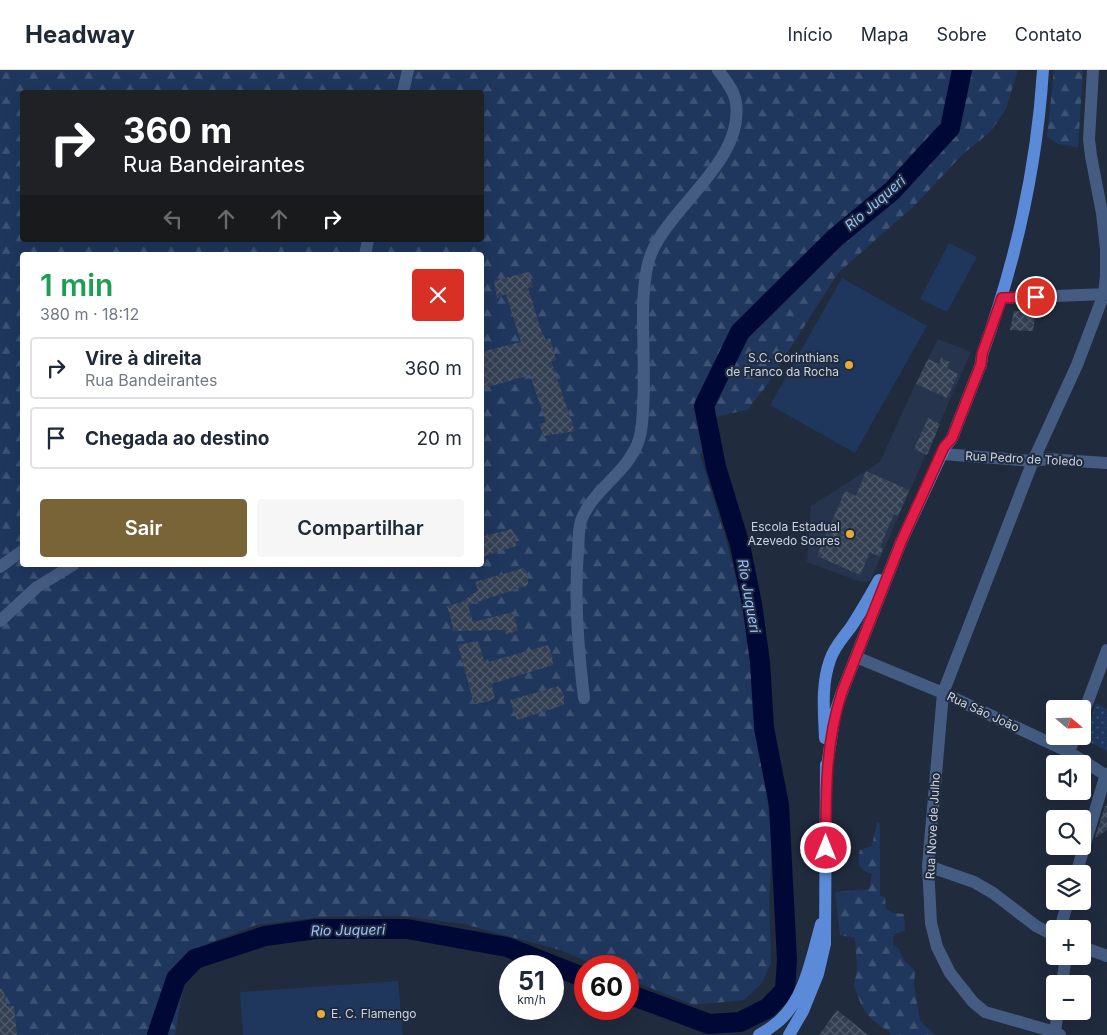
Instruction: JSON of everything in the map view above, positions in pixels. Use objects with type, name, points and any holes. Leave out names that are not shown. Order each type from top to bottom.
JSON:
[{"type":"main road","points":[[826,773],[835,713],[842,692],[901,542],[943,450],[944,436],[975,360],[982,354],[1002,298],[1028,187],[1041,102],[1042,70]]},
{"type":"main road","points":[[788,1035],[803,1011],[818,974],[825,944],[826,773],[824,696],[826,674],[836,646],[867,602],[901,542]]},
{"type":"main road","points":[[856,657],[856,642],[867,602]]},
{"type":"main road","points":[[759,1035],[780,1021],[794,1002],[806,976],[826,903]]},
{"type":"street","points":[[403,90],[408,70]]},
{"type":"street","points":[[584,698],[575,584],[581,521],[590,505],[625,465],[638,443],[642,403],[644,292],[651,255],[661,235],[728,148],[736,124],[736,101],[718,70]]},
{"type":"street","name":"Rua Nove de Julho","points":[[1057,1033],[985,1012],[973,1002],[950,973],[937,947],[931,923],[928,866],[943,693],[1033,461],[1077,364],[1105,294],[1106,249],[1102,213],[1090,156],[1089,138],[1093,70]]},
{"type":"street","points":[[1002,298],[1105,294]]},
{"type":"street","name":"Rua Pedro de Toledo","points":[[943,450],[1033,461],[1047,459],[1106,463]]},
{"type":"street","points":[[0,567],[20,552]]},
{"type":"street","points":[[0,621],[37,587],[70,567]]},
{"type":"street","points":[[1088,700],[1107,650]]},
{"type":"street","name":"Rua São João","points":[[856,657],[943,693],[1070,752],[1106,775]]},
{"type":"street","points":[[1070,752],[1072,745]]},
{"type":"street","points":[[1079,865],[1106,775]]},
{"type":"street","points":[[928,866],[974,882],[1046,931]]},
{"type":"street","points":[[1091,950],[1107,956]]},
{"type":"street","points":[[1057,1033],[1058,1020]]},
{"type":"shaded area","name":"Escola Estadual Azevedo Soares","points":[[938,339],[971,352],[870,581],[861,582],[807,562],[811,506],[880,462]]},
{"type":"green space","points":[[0,70],[1018,70],[1006,109],[990,132],[963,154],[914,206],[838,273],[767,385],[747,410],[718,416],[700,455],[727,543],[748,627],[755,727],[766,785],[772,845],[769,896],[771,963],[762,983],[744,1000],[694,1005],[639,983],[639,955],[574,956],[560,950],[464,924],[399,916],[321,917],[256,925],[202,946],[183,988],[175,1035],[0,1035]]},
{"type":"green space","points":[[1054,70],[1083,70],[1078,147],[1058,144],[1047,137]]},
{"type":"green space","points":[[949,243],[977,257],[947,312],[920,299]]},
{"type":"green space","name":"S.C. Corinthians de Franco da Rocha","points":[[842,278],[927,326],[855,453],[770,405]]},
{"type":"green space","points":[[1096,703],[1107,709],[1107,751],[1091,743],[1091,718]]},
{"type":"green space","points":[[877,822],[880,824],[880,896],[885,897],[886,909],[893,913],[904,914],[905,931],[894,934],[893,945],[899,949],[903,959],[915,971],[914,984],[920,1021],[935,1035],[890,1035],[890,1032],[872,1020],[862,1007],[854,986],[857,968],[855,938],[840,935],[835,892],[869,889],[872,874],[861,868],[859,855],[860,850],[872,846]]},
{"type":"green space","name":"E. C. Flamengo","points":[[398,981],[403,1035],[243,1035],[240,992]]},
{"type":"building","points":[[528,272],[533,287],[528,288],[544,340],[550,338],[556,360],[551,361],[575,431],[544,436],[539,425],[546,422],[530,375],[484,388],[484,351],[521,342],[506,294],[497,298],[494,281]]},
{"type":"building","points":[[1014,311],[1036,311],[1033,331],[1010,330]]},
{"type":"building","points":[[941,358],[950,362],[947,368],[958,374],[947,398],[916,384],[928,359],[939,364]]},
{"type":"building","points":[[928,418],[940,424],[927,455],[914,449]]},
{"type":"building","name":"Escola Estadual Azevedo Soares","points":[[866,471],[909,490],[898,516],[894,514],[880,547],[883,549],[880,557],[870,552],[860,575],[817,556],[845,491],[856,496]]},
{"type":"building","points":[[512,529],[516,546],[484,556],[484,536]]},
{"type":"building","points":[[524,568],[528,576],[528,585],[468,605],[473,622],[513,612],[518,631],[506,634],[505,630],[452,631],[453,627],[447,606],[462,602],[478,590],[475,582]]},
{"type":"building","points":[[478,641],[485,663],[548,645],[553,665],[491,684],[495,698],[487,702],[474,704],[458,645]]},
{"type":"building","points":[[559,686],[564,696],[564,705],[517,720],[510,700]]},
{"type":"building","points":[[1105,806],[1107,806],[1107,830],[1095,838]]},
{"type":"building","points":[[0,989],[3,989],[7,1006],[14,1006],[17,1035],[0,1035]]},
{"type":"building","points":[[837,1010],[868,1035],[819,1035]]},
{"type":"waterway","name":"Rio Juqueri","points":[[639,998],[709,1024],[740,1022],[768,1008],[785,990],[787,960],[779,805],[764,728],[760,662],[752,604],[740,545],[716,467],[704,406],[740,332],[835,238],[892,191],[950,128],[962,70]]},
{"type":"waterway","name":"Rio Juqueri","points":[[157,1035],[176,979],[195,959],[265,936],[316,929],[407,929],[507,947],[574,974]]},
{"type":"place","name":"S.C. Corinthians de Franco da Rocha","points":[[849,365]]},
{"type":"place","name":"Escola Estadual Azevedo Soares","points":[[850,534]]},
{"type":"place","name":"E. C. Flamengo","points":[[321,1014]]},
{"type":"route","points":[[826,848],[826,773],[835,713],[842,692],[901,542],[944,447],[952,438],[981,364],[982,354],[1002,298],[1036,297]]}]
